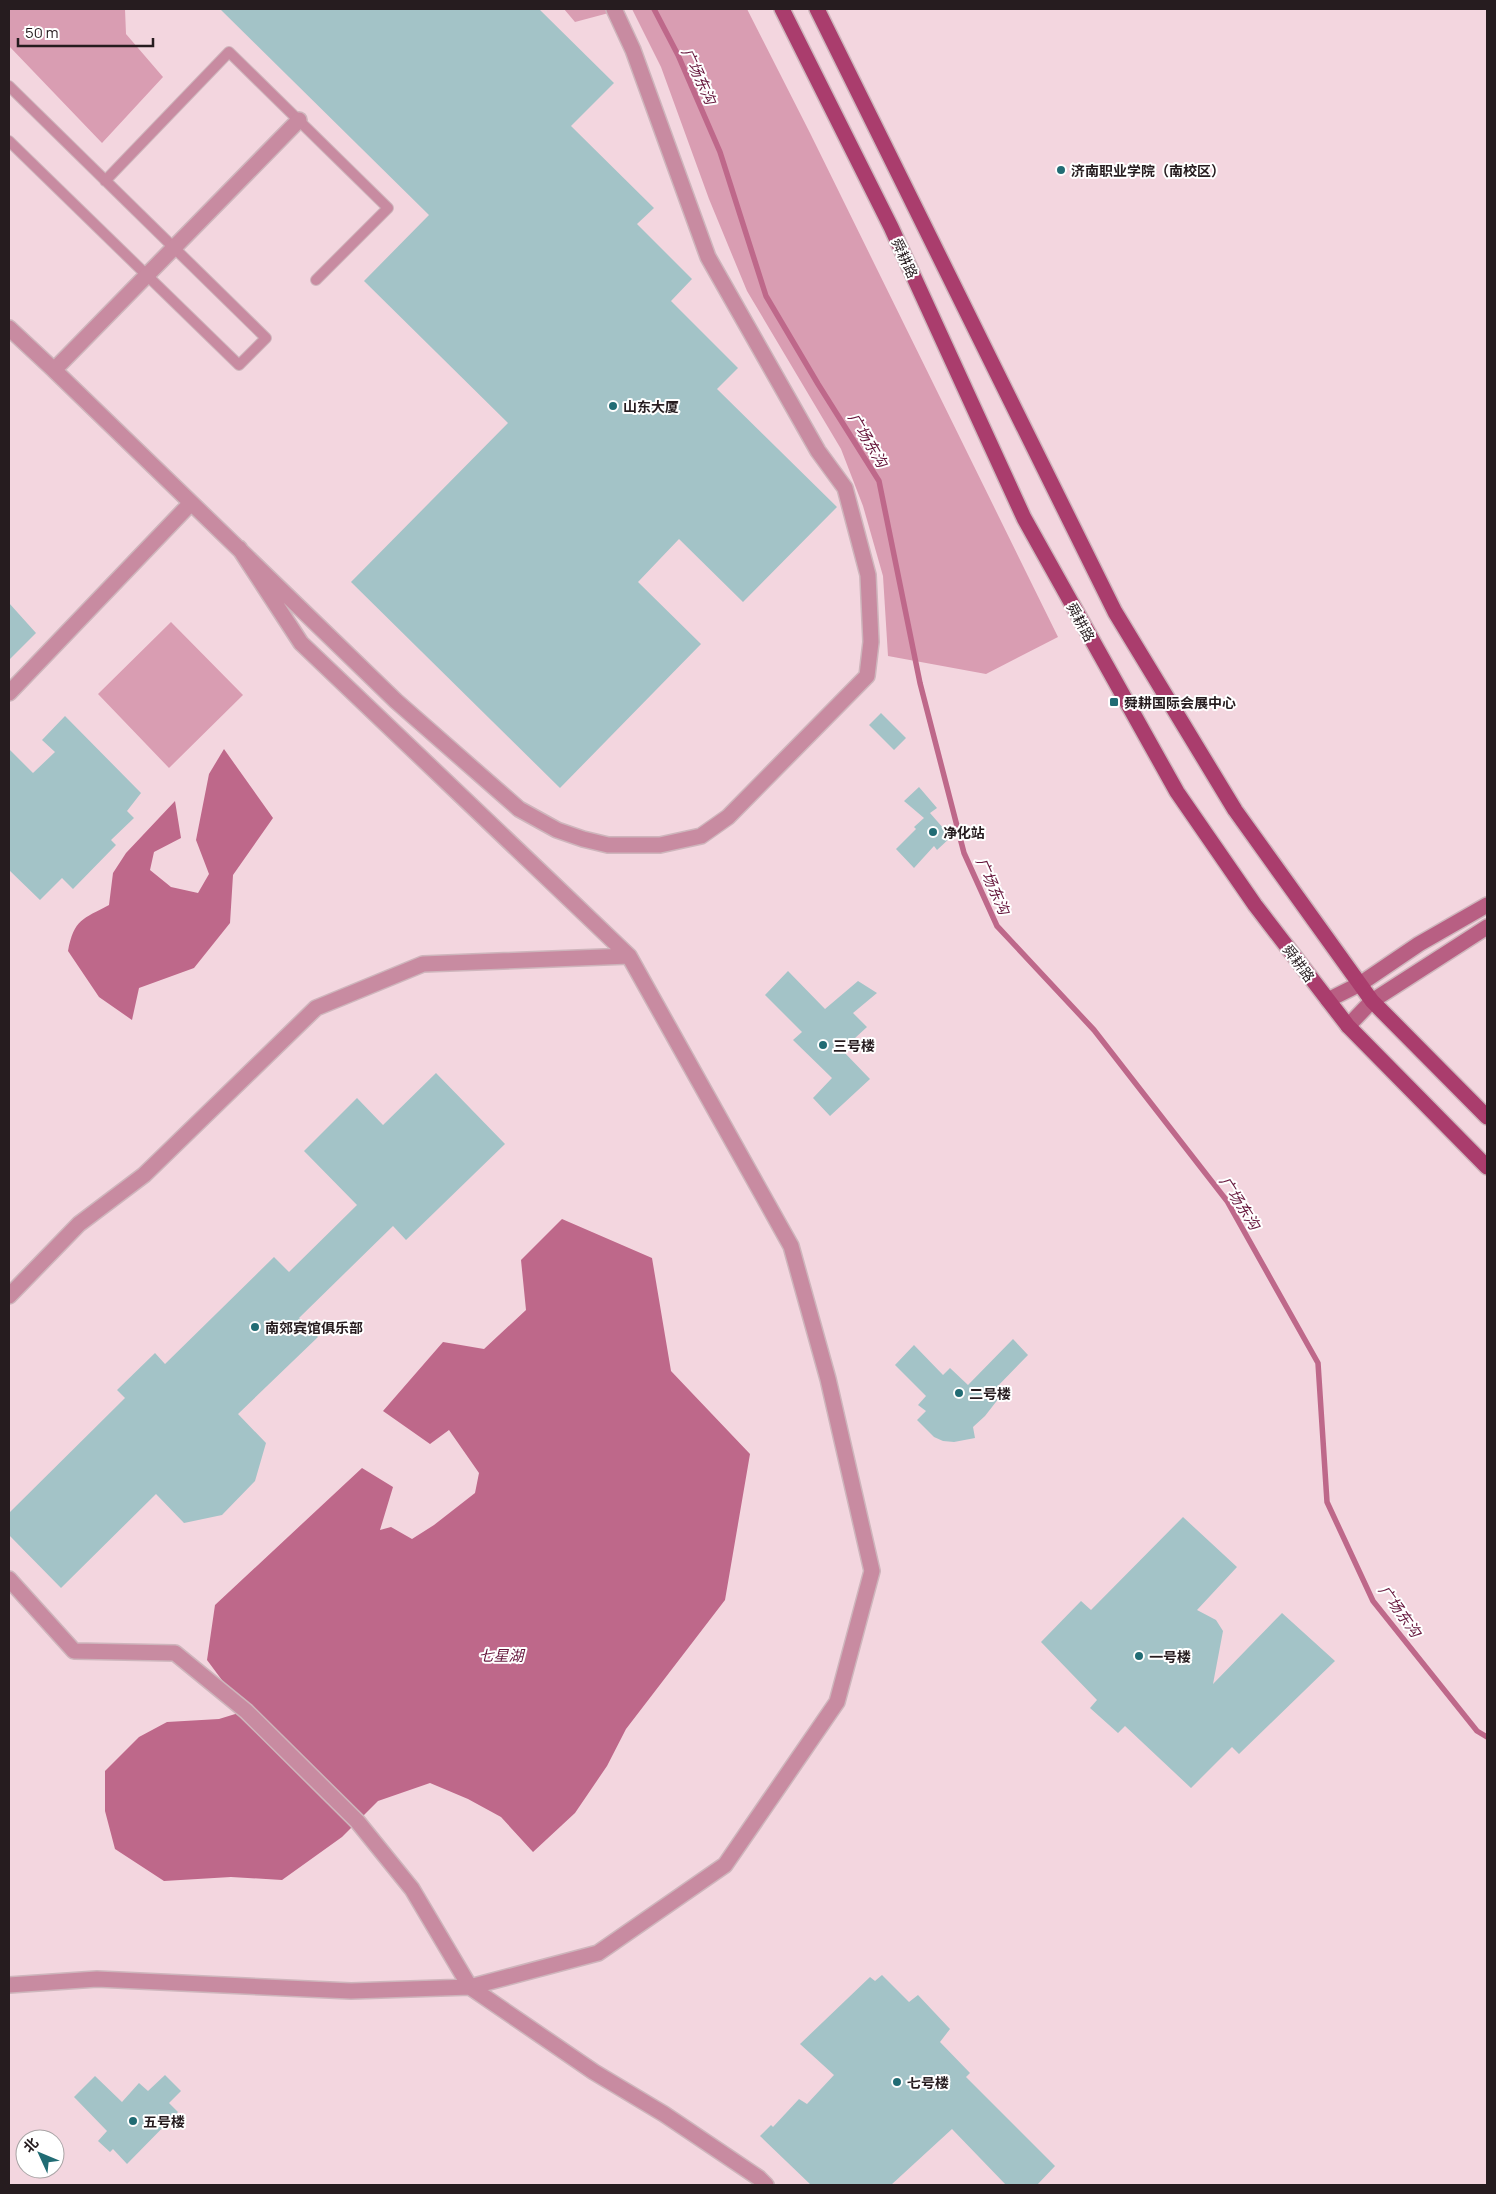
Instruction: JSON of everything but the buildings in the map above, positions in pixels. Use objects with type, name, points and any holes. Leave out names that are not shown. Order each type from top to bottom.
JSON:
[{"type":"main road","name":"舜耕路","points":[[782,9],[890,227],[1029,527],[1177,792],[1256,905],[1348,1026],[1487,1167]]},
{"type":"main road","points":[[817,9],[1115,612],[1235,810],[1372,1001],[1487,1117]]},
{"type":"main road","points":[[1328,1000],[1360,984],[1419,944],[1487,905]]},
{"type":"main road","points":[[1348,1026],[1372,1001],[1487,927]]},
{"type":"street","points":[[9,328],[396,701],[519,809],[557,830],[608,845],[660,845],[701,836],[728,817],[866,676],[871,642],[868,575],[845,488],[818,451],[708,257],[634,50],[614,9]]},
{"type":"street","points":[[54,370],[298,120]]},
{"type":"street","points":[[9,693],[191,503]]},
{"type":"street","points":[[9,1985],[97,1979],[351,1991],[470,1987],[598,1954],[725,1865],[837,1702],[872,1571],[828,1379],[791,1246],[629,956],[301,643],[239,548]]},
{"type":"street","points":[[9,1296],[79,1224],[144,1175],[316,1008],[423,964],[629,956]]},
{"type":"street","points":[[9,1579],[74,1651],[175,1653],[246,1711],[370,1836],[412,1889],[470,1987],[594,2072],[664,2114],[759,2178],[766,2185]]},
{"type":"lane","points":[[105,180],[229,52],[388,208],[316,280]]},
{"type":"lane","points":[[9,86],[266,338],[239,365],[9,141]]},
{"type":"shaded area","points":[[9,9],[125,9],[126,34],[163,77],[102,143],[9,46]]},
{"type":"shaded area","points":[[564,9],[619,9],[620,10],[575,22]]},
{"type":"shaded area","points":[[632,9],[747,9],[1058,637],[986,674],[888,656],[883,576],[863,506],[841,449],[747,291],[709,199],[661,67]]},
{"type":"shaded area","points":[[171,622],[243,695],[169,768],[98,694]]},
{"type":"water","points":[[224,749],[273,818],[233,875],[230,923],[194,968],[139,988],[132,1020],[99,997],[68,951],[70,940],[81,921],[109,905],[113,873],[126,853],[175,801],[181,838],[154,852],[150,870],[171,887],[198,893],[209,874],[196,840],[209,774]]},
{"type":"water","name":"七星湖","points":[[562,1219],[652,1258],[671,1371],[750,1454],[725,1600],[626,1729],[607,1766],[575,1813],[533,1852],[501,1817],[468,1799],[430,1783],[378,1801],[342,1837],[282,1880],[231,1877],[164,1881],[115,1849],[105,1811],[105,1771],[139,1737],[167,1722],[219,1719],[245,1711],[207,1660],[215,1605],[362,1468],[393,1487],[380,1530],[391,1527],[412,1539],[434,1525],[475,1493],[479,1473],[449,1430],[430,1444],[383,1411],[443,1342],[484,1349],[526,1310],[521,1260]]},
{"type":"waterway","name":"广场东沟","points":[[654,9],[678,55],[720,152],[766,296],[879,481],[920,683],[964,853],[997,926],[1094,1030],[1227,1201],[1318,1363],[1327,1502],[1373,1601],[1477,1731],[1487,1737]]},
{"type":"place","name":"济南职业学院（南校区）","points":[[1061,170]]},
{"type":"place","name":"山东大厦","points":[[613,406]]},
{"type":"place","name":"舜耕国际会展中心","points":[[1114,702]]},
{"type":"place","name":"净化站","points":[[933,832]]},
{"type":"place","name":"三号楼","points":[[823,1045]]},
{"type":"place","name":"南郊宾馆俱乐部","points":[[255,1327]]},
{"type":"place","name":"二号楼","points":[[959,1393]]},
{"type":"place","name":"一号楼","points":[[1139,1656]]},
{"type":"place","name":"七号楼","points":[[897,2082]]},
{"type":"place","name":"五号楼","points":[[133,2121]]}]
